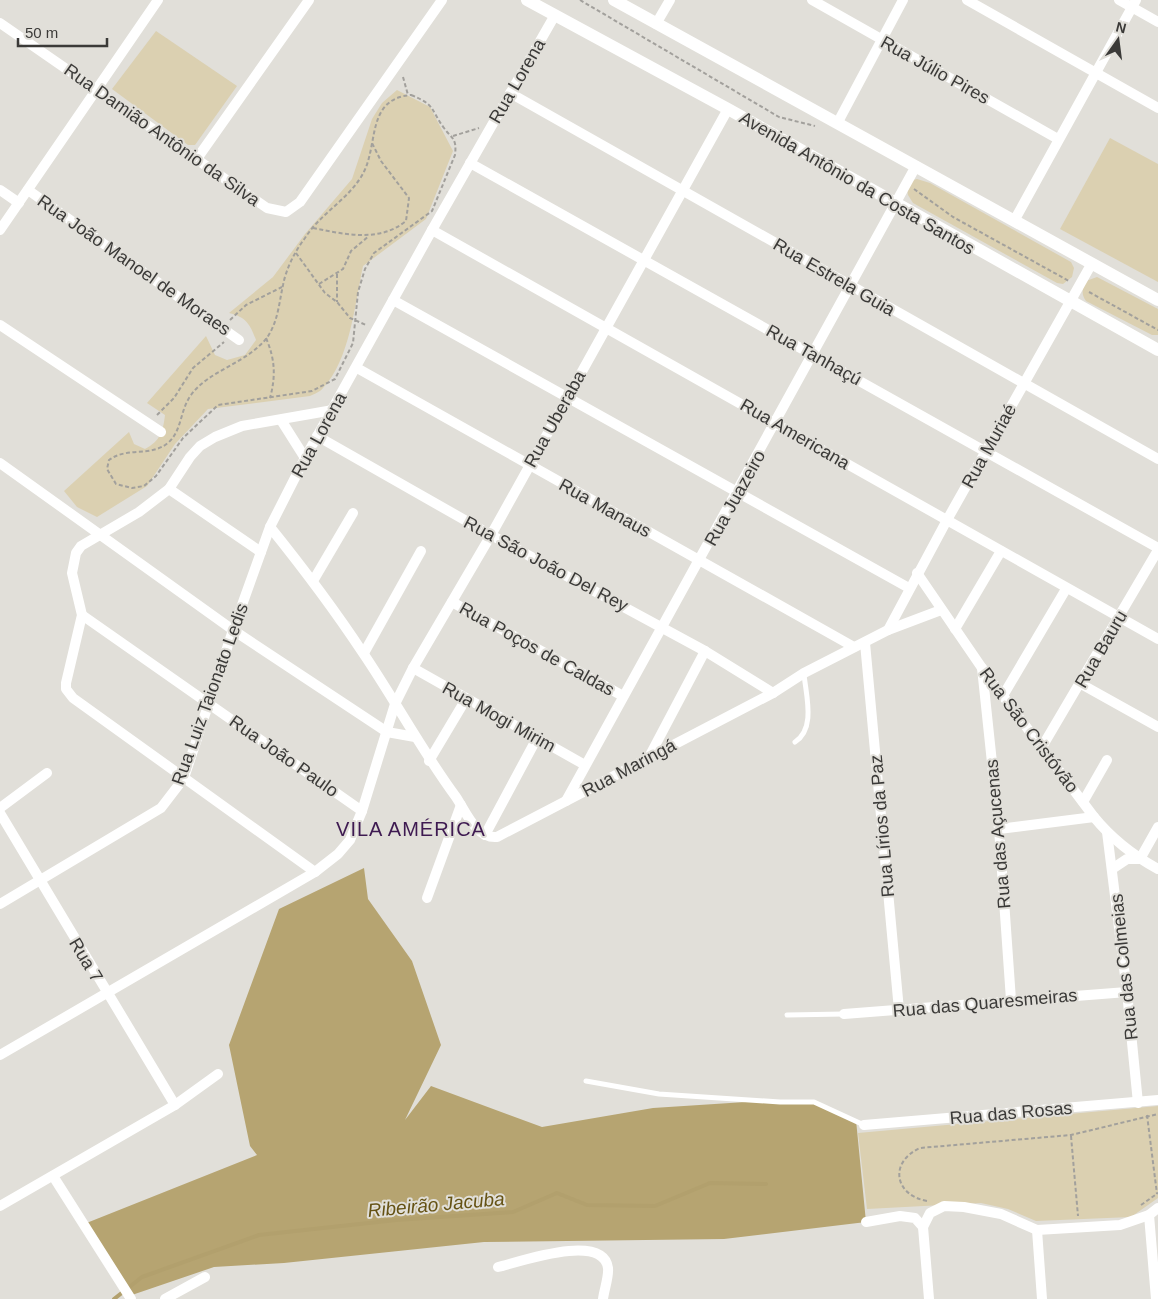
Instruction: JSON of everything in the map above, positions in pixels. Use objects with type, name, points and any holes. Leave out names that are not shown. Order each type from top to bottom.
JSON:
[{"type":"street","points":[[0,230],[158,0]]},
{"type":"street","points":[[196,160],[309,0]]},
{"type":"street","points":[[394,68],[442,0]]},
{"type":"street","name":"Avenida Antônio da Costa Santos","points":[[526,0],[728,110],[1158,350]]},
{"type":"street","points":[[614,0],[1158,300]]},
{"type":"street","points":[[656,24],[670,0]]},
{"type":"street","name":"Rua Júlio Pires","points":[[812,0],[1058,139]]},
{"type":"street","points":[[838,122],[903,0]]},
{"type":"street","points":[[967,0],[1158,108]]},
{"type":"street","points":[[1119,0],[1134,4],[1158,22]]},
{"type":"street","points":[[1014,221],[1134,4]]},
{"type":"street","name":"Rua Lorena","points":[[270,527],[317,436],[555,15]]},
{"type":"street","name":"Rua Damião Antônio da Silva","points":[[0,23],[196,160],[276,211],[286,212],[300,202],[394,68]]},
{"type":"street","name":"Rua Estrela Guia","points":[[510,94],[1158,458]]},
{"type":"street","name":"Rua Uberaba","points":[[315,872],[345,847],[362,811],[395,704],[413,668],[530,465],[604,328],[728,110]]},
{"type":"street","name":"Rua Tanhaçú","points":[[470,163],[1158,549]]},
{"type":"street","name":"Rua Juazeiro","points":[[565,802],[814,355],[916,166]]},
{"type":"street","name":"Rua João Manoel de Moraes","points":[[0,190],[19,203]]},
{"type":"street","name":"Rua João Manoel de Moraes","points":[[28,190],[232,334]]},
{"type":"street","name":"Rua Americana","points":[[432,230],[604,328],[777,422],[1066,589],[1158,639]]},
{"type":"street","name":"Rua Muriaé","points":[[888,630],[917,573],[1092,263]]},
{"type":"street","points":[[393,300],[910,588]]},
{"type":"street","points":[[0,325],[160,432]]},
{"type":"street","name":"Rua Manaus","points":[[356,368],[854,647]]},
{"type":"street","points":[[0,1055],[105,992],[315,872],[73,698],[66,689],[66,683],[82,615],[73,584],[73,562],[81,546],[139,512],[169,490],[180,471],[200,446],[242,426],[332,410]]},
{"type":"street","points":[[281,420],[305,458]]},
{"type":"street","name":"Rua São João Del Rey","points":[[317,436],[490,535],[705,651],[773,694]]},
{"type":"street","points":[[0,463],[233,630],[387,732],[416,737]]},
{"type":"street","points":[[169,490],[261,552]]},
{"type":"street","points":[[313,580],[353,512]]},
{"type":"street","points":[[270,527],[313,580],[364,653],[429,761],[479,831],[485,836],[537,738]]},
{"type":"street","name":"Rua Luiz Taionato Ledis","points":[[0,904],[160,808],[184,778],[208,702],[270,527]]},
{"type":"street","name":"Rua Bauru","points":[[1042,748],[1158,549]]},
{"type":"street","points":[[364,653],[421,551]]},
{"type":"street","points":[[954,629],[1001,551]]},
{"type":"street","name":"Rua São Cristóvão","points":[[917,573],[982,668],[1004,694],[1094,817],[1107,832],[1140,859],[1158,869]]},
{"type":"street","points":[[1004,694],[1066,589]]},
{"type":"street","name":"Rua Poços de Caldas","points":[[452,602],[623,696]]},
{"type":"street","points":[[773,694],[804,673],[888,630],[941,610]]},
{"type":"street","name":"Rua João Paulo","points":[[82,615],[362,811]]},
{"type":"street","name":"Rua Lírios da Paz","points":[[865,643],[899,1010]]},
{"type":"street","points":[[649,757],[705,651]]},
{"type":"street","name":"Rua Mogi Mirim","points":[[413,668],[586,765]]},
{"type":"street","name":"Rua das Açucenas","points":[[982,668],[999,829],[1011,1000]]},
{"type":"street","points":[[1081,684],[1158,727]]},
{"type":"street","name":"Rua Maringá","points":[[485,836],[497,837],[773,694]]},
{"type":"street","points":[[429,761],[466,699]]},
{"type":"street","points":[[1083,802],[1107,760]]},
{"type":"street","points":[[0,808],[47,773]]},
{"type":"street","points":[[427,898],[461,805]]},
{"type":"street","name":"Rua 7","points":[[0,813],[105,992],[175,1105]]},
{"type":"street","points":[[999,829],[1094,817]]},
{"type":"street","points":[[1112,869],[1127,859],[1140,859],[1158,827]]},
{"type":"street","name":"Rua das Colmeias","points":[[1107,832],[1127,992],[1138,1103]]},
{"type":"street","name":"Rua das Quaresmeiras","points":[[844,1014],[1127,992]]},
{"type":"street","points":[[0,1206],[175,1105],[218,1074]]},
{"type":"street","name":"Rua das Rosas","points":[[864,1124],[1158,1100]]},
{"type":"street","points":[[53,1176],[130,1298]]},
{"type":"street","points":[[929,1299],[924,1227],[930,1213],[944,1206],[964,1206],[1001,1214],[1037,1230],[1120,1225],[1154,1211],[1156,1299]]},
{"type":"street","points":[[866,1222],[900,1216],[915,1218],[924,1227]]},
{"type":"street","points":[[1037,1230],[1042,1299]]},
{"type":"street","points":[[498,1267],[574,1249],[590,1250],[602,1257],[608,1268],[603,1299]]},
{"type":"street","points":[[165,1299],[206,1277]]},
{"type":"lane","points":[[795,742],[805,733],[808,722],[804,673]]},
{"type":"lane","points":[[787,1015],[844,1014]]},
{"type":"lane","points":[[586,1081],[659,1094],[780,1102],[814,1102],[864,1124]]},
{"type":"path","points":[[580,0],[779,117],[817,127]]},
{"type":"path","points":[[394,68],[402,75],[408,95]]},
{"type":"path","points":[[408,95],[424,100],[435,110],[445,130],[453,136],[456,146],[455,155],[432,211],[374,253],[365,269],[358,292],[353,343],[335,379],[312,391],[218,406],[183,438],[156,476],[144,486],[123,487],[116,484],[106,469],[109,460],[117,454],[156,450],[168,443],[177,433],[183,408],[192,394],[205,382],[250,355],[266,338],[281,302],[282,287],[287,270],[305,237],[347,196],[362,175],[372,143],[377,118],[386,105],[398,96],[408,95]]},
{"type":"path","points":[[453,136],[478,128],[487,134]]},
{"type":"path","points":[[313,228],[369,236],[398,227],[406,221],[409,198],[381,161],[372,143]]},
{"type":"path","points":[[912,187],[953,217],[1076,284]]},
{"type":"path","points":[[318,285],[343,270],[351,251],[369,236]]},
{"type":"path","points":[[296,253],[318,285],[337,302],[350,318],[356,319],[376,332]]},
{"type":"path","points":[[337,274],[337,302]]},
{"type":"path","points":[[147,423],[174,398],[193,368],[232,334],[246,305],[282,287]]},
{"type":"path","points":[[1084,289],[1158,330]]},
{"type":"path","points":[[266,338],[274,360],[275,373],[270,398]]},
{"type":"path","points":[[930,1202],[913,1197],[906,1192],[899,1179],[901,1164],[916,1150],[1071,1135],[1147,1115],[1158,1114]]},
{"type":"path","points":[[1136,1208],[1157,1194],[1147,1115]]},
{"type":"path","points":[[1071,1135],[1078,1216]]},
{"type":"path","points":[[1070,1216],[1087,1216]]},
{"type":"shaded area","points":[[156,31],[237,86],[195,145],[188,145],[112,89]]},
{"type":"shaded area","points":[[397,90],[430,107],[453,151],[426,219],[363,266],[350,330],[340,362],[332,376],[322,389],[310,396],[208,409],[175,444],[147,486],[97,517],[77,507],[64,491],[129,432],[134,444],[145,449],[154,443],[162,431],[165,415],[147,403],[206,336],[215,355],[227,360],[245,355],[256,340],[247,322],[229,313],[273,277],[305,234],[352,179],[372,119],[382,103]]},
{"type":"shaded area","points":[[1110,138],[1158,164],[1158,282],[1060,229]]},
{"type":"shaded area","points":[[917,179],[930,183],[1071,262],[1074,268],[1072,277],[1063,284],[1057,283],[913,203],[907,189],[913,180]]},
{"type":"shaded area","points":[[1097,277],[1158,309],[1158,335],[1152,335],[1086,301],[1083,289],[1086,281]]},
{"type":"shaded area","points":[[364,868],[368,899],[412,961],[441,1045],[405,1120],[431,1086],[542,1127],[653,1108],[761,1101],[814,1102],[856,1120],[866,1222],[724,1239],[484,1242],[284,1263],[214,1267],[129,1296],[84,1224],[257,1155],[250,1146],[229,1045],[279,909]]},
{"type":"shaded area","points":[[1158,1106],[1158,1198],[1131,1217],[1036,1221],[1008,1209],[981,1203],[867,1209],[858,1133]]},
{"type":"waterway","name":"Ribeirão Jacuba","points":[[114,1299],[142,1277],[259,1235],[396,1220],[513,1212],[557,1193],[587,1205],[655,1206],[710,1183],[766,1184]]},
{"type":"district","name":"VILA AMÉRICA","points":[[411,829]]}]
